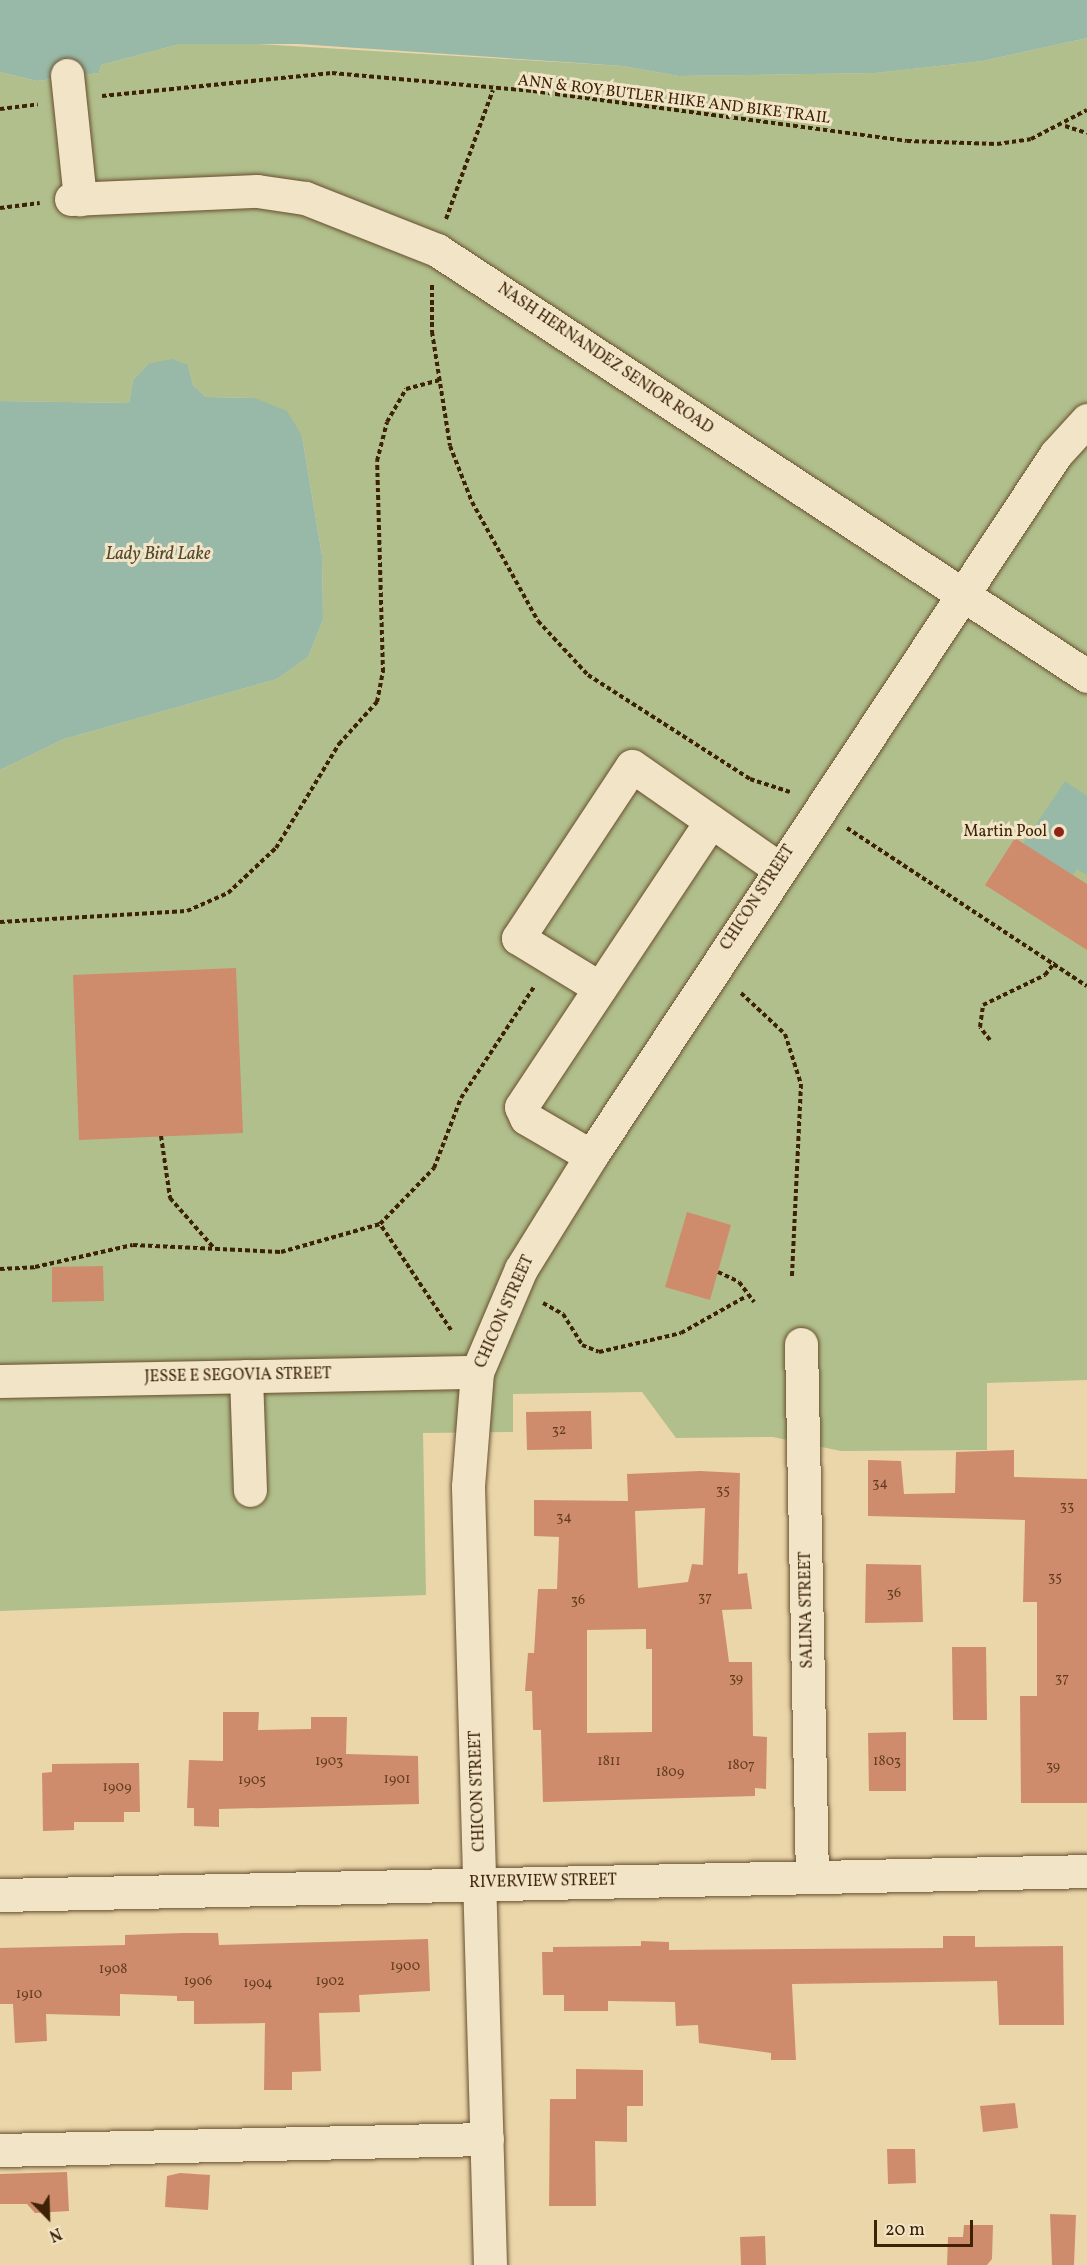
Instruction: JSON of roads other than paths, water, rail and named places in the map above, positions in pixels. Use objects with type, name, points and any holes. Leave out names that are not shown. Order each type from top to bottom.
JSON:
[{"type":"street","name":"NASH HERNANDEZ SENIOR ROAD","points":[[68,88],[75,199],[257,191],[323,204],[437,250],[1087,676]]},
{"type":"street","name":"CHICON STREET","points":[[490,2265],[468,1486],[477,1372],[522,1269],[591,1156],[778,868],[964,595],[1056,453],[1087,420]]},
{"type":"street","points":[[600,988],[518,938],[632,766],[778,868]]},
{"type":"street","points":[[591,1156],[526,1119],[522,1107],[711,821]]},
{"type":"street","name":"SALINA STREET","points":[[801,1344],[812,1877]]},
{"type":"street","name":"JESSE E SEGOVIA STREET","points":[[0,1381],[477,1372]]},
{"type":"street","points":[[246,1376],[250,1490]]},
{"type":"street","name":"RIVERVIEW STREET","points":[[0,1894],[1087,1871]]},
{"type":"street","points":[[0,2150],[488,2139]]},
{"type":"water","points":[[0,0],[1087,0],[1087,38],[983,61],[876,73],[678,76],[623,66],[298,44],[180,44],[101,65],[99,73],[37,81],[0,72]]},
{"type":"water","name":"Lady Bird Lake","points":[[172,359],[188,365],[193,385],[206,397],[255,398],[287,411],[302,436],[322,555],[323,620],[308,657],[277,679],[64,739],[0,770],[0,401],[129,403],[133,380],[148,364]]},
{"type":"water","name":"Martin Pool","points":[[1065,781],[1087,796],[1087,875],[1077,869],[1056,900],[1007,868]]},
{"type":"place","name":"Martin Pool","points":[[1059,832]]}]
